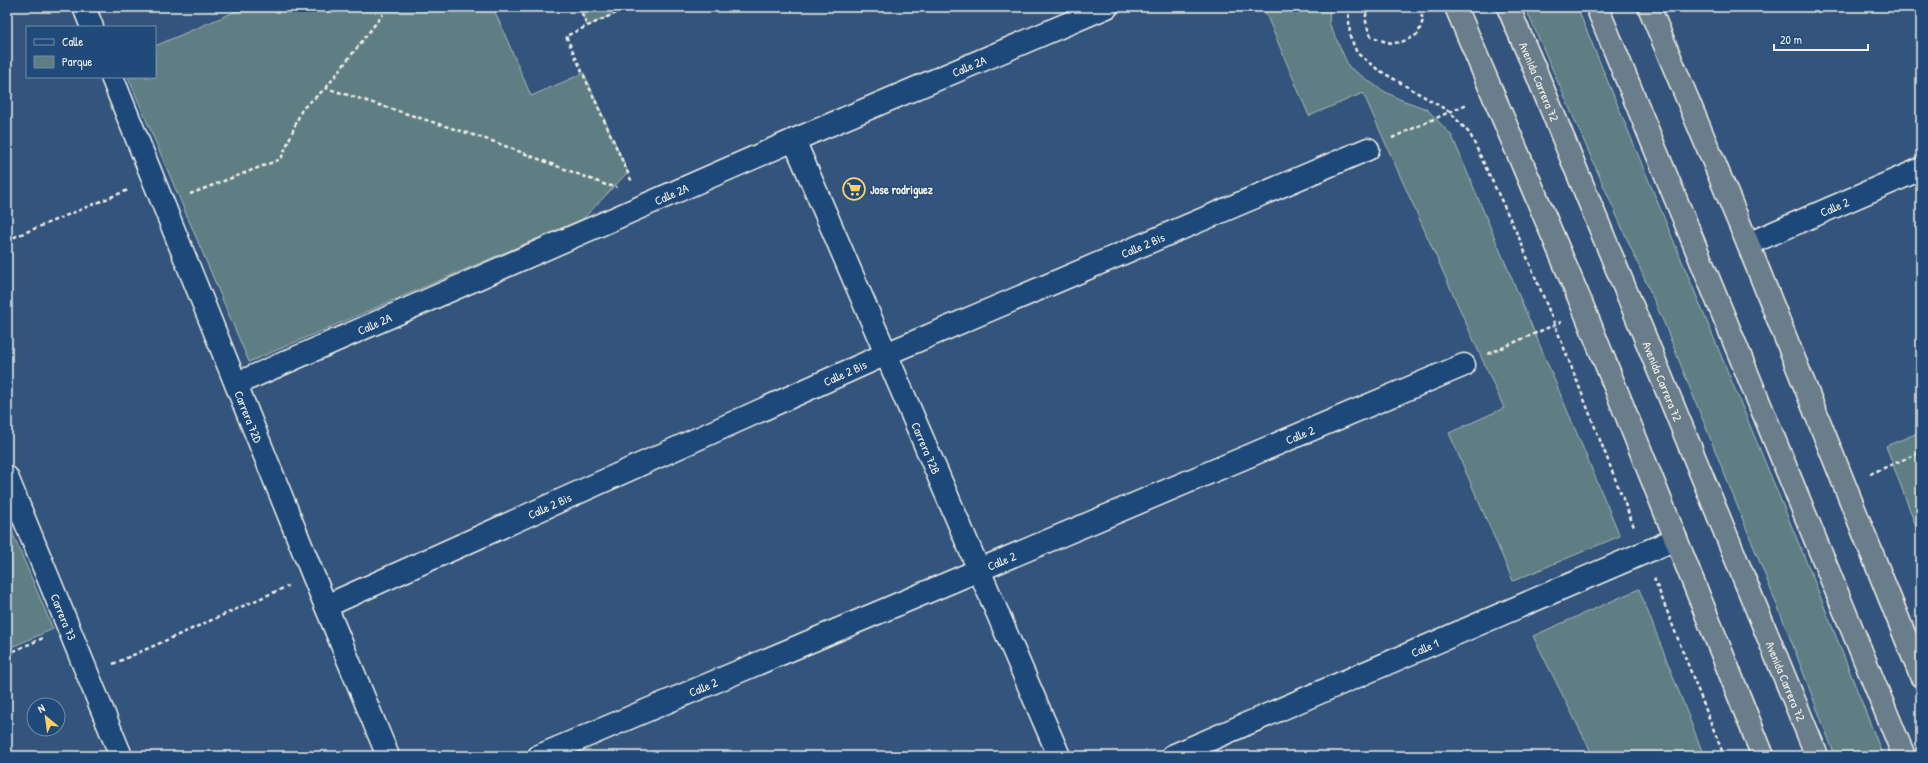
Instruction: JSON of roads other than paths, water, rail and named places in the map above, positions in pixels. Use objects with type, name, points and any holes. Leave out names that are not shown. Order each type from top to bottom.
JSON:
[{"type":"highway","points":[[1456,7],[1585,312],[1763,756]]},
{"type":"highway","name":"Avenida Carrera 72","points":[[1508,7],[1817,756]]},
{"type":"highway","points":[[1597,7],[1904,756]]},
{"type":"highway","points":[[1649,7],[1748,244],[1921,676]]},
{"type":"highway","points":[[1891,724],[1921,755]]},
{"type":"street","points":[[84,7],[92,26]]},
{"type":"street","name":"Calle 2A","points":[[236,384],[794,140],[1107,7]]},
{"type":"street","name":"Carrera 72D","points":[[112,78],[313,575],[388,756]]},
{"type":"street","name":"Carrera 72B","points":[[794,140],[981,570],[1059,756]]},
{"type":"street","name":"Calle 2 Bis","points":[[326,606],[886,354],[1368,149]]},
{"type":"street","name":"Calle 2","points":[[1748,244],[1921,169]]},
{"type":"street","name":"Calle 2","points":[[539,756],[1464,365]]},
{"type":"street","name":"Carrera 73","points":[[7,477],[121,756]]},
{"type":"street","name":"Calle 1","points":[[1172,756],[1676,539]]},
{"type":"place","name":"Jose rodriguez","points":[[854,189]]}]
